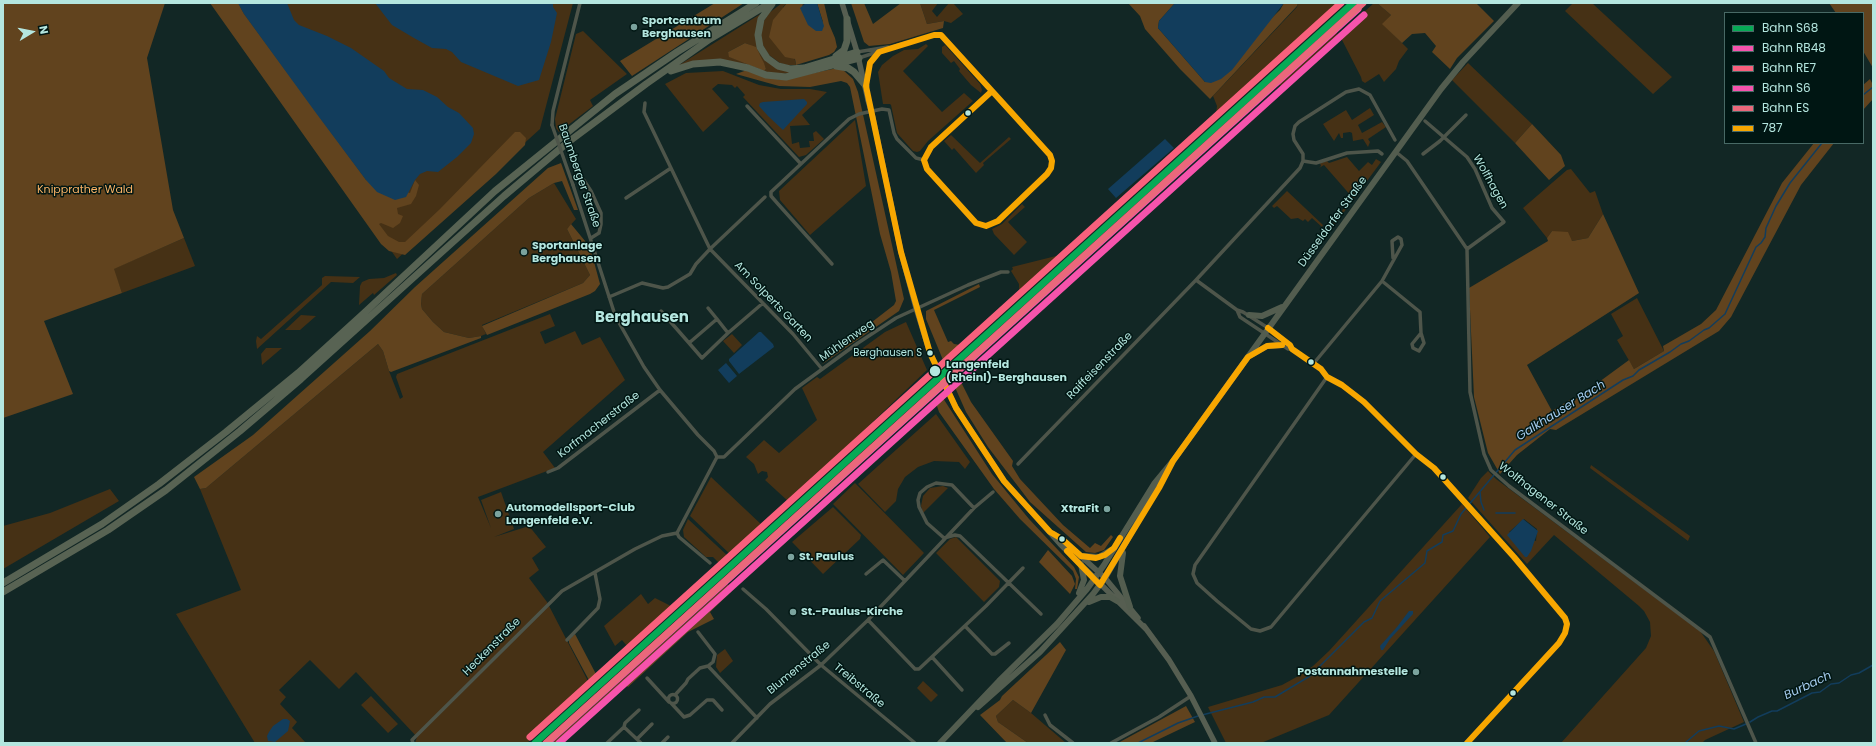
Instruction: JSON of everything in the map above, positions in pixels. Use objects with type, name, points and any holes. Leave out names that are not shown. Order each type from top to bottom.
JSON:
[{"type":"highway","points":[[3,583],[102,524],[159,484],[298,373],[495,191],[615,94],[676,52],[756,3]]},
{"type":"highway","points":[[772,3],[761,19],[758,35],[760,47],[767,58],[778,66],[790,69],[804,68],[858,55]]},
{"type":"highway","points":[[3,592],[108,530],[172,485],[302,379],[504,196],[549,158],[646,84],[710,39],[772,3]]},
{"type":"highway","points":[[646,84],[675,68],[704,62],[735,64],[775,77],[796,75],[832,62],[845,47],[847,41],[847,19]]},
{"type":"highway","points":[[832,62],[854,72],[866,86]]},
{"type":"main road","points":[[842,3],[866,86],[901,252],[930,353],[951,396],[979,444],[1004,482],[1060,544],[1146,629]]},
{"type":"main road","name":"Düsseldorfer Straße","points":[[940,743],[966,717],[999,680],[1057,624],[1094,579],[1154,484],[1173,461],[1266,330],[1459,66],[1518,3]]},
{"type":"main road","points":[[1249,315],[1262,316],[1283,307]]},
{"type":"main road","points":[[1248,357],[1267,346],[1282,345]]},
{"type":"main road","name":"Düsseldorfer Straße","points":[[966,717],[998,691],[1035,657],[1084,605],[1105,578],[1160,488],[1173,461]]},
{"type":"main road","points":[[1050,532],[1062,539],[1099,572],[1130,607],[1169,660],[1198,708],[1215,743]]},
{"type":"main road","points":[[1128,540],[1121,559],[1119,573],[1130,607]]},
{"type":"main road","points":[[1081,556],[1099,557],[1114,548]]},
{"type":"main road","points":[[1072,607],[1084,583],[1081,564]]},
{"type":"main road","points":[[1084,605],[1095,598],[1101,597],[1110,597],[1117,601]]},
{"type":"street","name":"Baumberger Straße","points":[[580,3],[553,111],[552,125],[591,238],[609,297],[622,328],[644,367],[660,390],[698,435],[714,451],[717,457]]},
{"type":"street","points":[[858,55],[934,35],[941,35],[992,91],[1050,155],[1052,161],[1051,168],[1047,174],[998,221],[986,226],[976,223],[927,169],[924,160],[931,146],[992,91]]},
{"type":"street","points":[[858,55],[879,52],[895,46]]},
{"type":"street","points":[[866,86],[870,63],[879,52]]},
{"type":"street","points":[[1382,154],[1378,151],[1347,153],[1316,163],[1303,161],[1302,154],[1294,140],[1294,129],[1297,124],[1346,92],[1359,89],[1370,95],[1395,140]]},
{"type":"street","name":"Am Solperts Garten","points":[[645,103],[644,112],[710,249],[799,340],[822,369]]},
{"type":"street","points":[[747,106],[801,164]]},
{"type":"street","points":[[832,264],[771,196],[771,192],[853,116],[886,108],[889,112],[897,140],[916,158],[924,160]]},
{"type":"street","points":[[1423,154],[1444,137],[1466,115]]},
{"type":"street","name":"Wolfhagen","points":[[1425,121],[1467,157],[1475,169],[1492,208],[1504,222],[1468,249]]},
{"type":"street","points":[[1396,152],[1407,160],[1468,249]]},
{"type":"street","name":"Raiffeisenstraße","points":[[1018,464],[1253,220],[1295,175],[1303,161]]},
{"type":"street","points":[[626,198],[671,168]]},
{"type":"street","name":"Baumberger Straße","points":[[581,176],[592,191],[601,213],[599,232],[591,238]]},
{"type":"street","points":[[609,297],[637,284],[647,283],[663,288],[668,287],[690,274],[696,264],[710,249],[765,197]]},
{"type":"street","points":[[1314,363],[1382,281],[1393,258],[1402,245],[1401,239],[1398,238],[1392,241],[1393,258]]},
{"type":"street","name":"Wolfhagener Straße","points":[[1468,249],[1470,392],[1484,454],[1490,470],[1710,637],[1756,743]]},
{"type":"street","name":"Mühlenweg","points":[[717,457],[724,457],[783,399],[858,343],[896,318],[1001,272],[1008,272]]},
{"type":"street","points":[[1196,280],[1237,310],[1249,315],[1282,345],[1288,349],[1292,349],[1314,363],[1327,377],[1342,385],[1366,404],[1416,454],[1434,468],[1561,613],[1567,624],[1565,633],[1559,643],[1467,743]]},
{"type":"street","points":[[1382,281],[1420,312],[1421,333],[1424,343],[1420,351],[1413,348],[1412,344],[1421,333]]},
{"type":"street","points":[[661,311],[686,342],[689,343],[702,358],[763,303]]},
{"type":"street","points":[[708,308],[728,333]]},
{"type":"street","points":[[1237,310],[1240,317],[1266,330],[1290,345],[1292,349]]},
{"type":"street","points":[[689,343],[717,319]]},
{"type":"street","points":[[1327,377],[1244,494],[1196,565],[1193,574],[1196,583],[1216,601],[1251,629],[1260,631],[1271,627],[1416,454]]},
{"type":"street","name":"Korfmacherstraße","points":[[548,472],[558,468],[660,390]]},
{"type":"street","points":[[710,563],[679,537],[677,533],[717,457]]},
{"type":"street","points":[[974,508],[952,485],[936,483],[927,487],[920,493],[919,507],[927,523],[944,538],[955,535],[960,536],[1041,614]]},
{"type":"street","name":"Blumenstraße","points":[[732,743],[770,704],[821,665],[868,620],[944,538],[974,508],[993,492]]},
{"type":"street","name":"Heckenstraße","points":[[413,743],[412,740],[562,591],[640,546],[662,536],[677,533]]},
{"type":"street","points":[[866,574],[883,560],[905,581]]},
{"type":"street","points":[[868,620],[915,669],[919,669],[1009,584],[1023,568]]},
{"type":"street","points":[[568,640],[598,608],[600,599],[594,573]]},
{"type":"street","name":"Treibstraße","points":[[743,589],[766,609],[821,665],[915,743]]},
{"type":"street","points":[[965,626],[992,654],[996,654],[1009,643]]},
{"type":"street","points":[[670,703],[668,700],[670,696],[675,695],[688,679],[700,668],[708,666],[713,662],[715,654],[698,632]]},
{"type":"street","points":[[932,657],[962,690]]},
{"type":"street","points":[[708,666],[757,718]]},
{"type":"street","points":[[647,678],[684,717],[690,715],[706,700],[713,700],[722,710]]},
{"type":"street","points":[[670,703],[675,703],[678,700],[675,695]]},
{"type":"street","points":[[1111,743],[1159,717],[1191,696]]},
{"type":"street","points":[[607,743],[639,710]]},
{"type":"street","points":[[1045,715],[1050,725],[1072,743]]},
{"type":"street","points":[[637,739],[652,724]]},
{"type":"street","points":[[624,727],[641,743]]},
{"type":"street","points":[[662,743],[668,737]]},
{"type":"shaded area","points":[[215,3],[573,3],[540,129],[397,259]]},
{"type":"shaded area","points":[[782,3],[787,3],[783,7],[796,65],[780,63],[769,55],[762,44],[760,33],[762,24],[769,13]]},
{"type":"shaded area","points":[[920,3],[938,3],[932,11],[937,17],[949,3],[953,3],[963,14],[951,23],[944,21],[927,24]]},
{"type":"shaded area","points":[[1298,3],[1344,3],[1217,119],[1217,106],[1213,96],[1297,7]]},
{"type":"shaded area","points":[[1374,3],[1377,3],[1391,15],[1383,24],[1408,49],[1399,61],[1396,69],[1384,82],[1379,74],[1365,83],[1362,81],[1341,38],[1343,31]]},
{"type":"shaded area","points":[[1573,3],[1592,3],[1672,77],[1653,94],[1565,11]]},
{"type":"shaded area","points":[[762,13],[756,31],[769,62],[806,70],[777,75],[733,62],[676,67]],"holes":[[[745,43],[750,45],[760,55],[766,69],[764,71],[730,57],[728,52]]]},
{"type":"shaded area","points":[[1338,30],[1335,41],[1292,80],[1281,86],[1279,84]]},
{"type":"shaded area","points":[[583,31],[627,74],[590,100],[593,106],[559,132],[556,128],[555,119],[576,34]]},
{"type":"shaded area","points":[[926,44],[928,46],[903,71],[942,112],[964,93],[973,101],[928,141],[920,151],[917,152],[913,151],[897,133],[891,105],[883,104],[878,72],[882,65],[893,56],[904,50],[918,49]]},
{"type":"shaded area","points":[[945,45],[980,84],[982,90],[981,93],[971,85],[959,71],[960,69],[954,61],[951,63],[942,53],[942,47]]},
{"type":"shaded area","points":[[1468,63],[1532,124],[1515,143],[1452,80]]},
{"type":"shaded area","points":[[723,71],[759,85],[781,89],[810,89],[827,92],[802,115],[810,125],[790,126],[792,144],[799,142],[800,148],[810,147],[809,141],[814,141],[813,133],[816,131],[824,139],[806,155],[799,157],[743,97],[745,95],[737,86],[735,88],[732,85],[718,84],[712,89],[729,108],[703,132],[665,84],[686,73]]},
{"type":"shaded area","points":[[1370,108],[1374,115],[1358,125],[1362,133],[1382,122],[1386,127],[1368,139],[1370,142],[1368,147],[1363,139],[1353,141],[1352,133],[1350,132],[1343,133],[1343,138],[1341,138],[1339,133],[1334,141],[1323,124],[1346,110],[1352,120]]},
{"type":"shaded area","points":[[855,120],[866,186],[810,235],[780,200],[779,191]]},
{"type":"shaded area","points":[[951,135],[980,163],[1009,137],[1011,139],[983,163],[984,165],[976,173],[954,148],[952,150],[944,141]]},
{"type":"shaded area","points":[[1347,157],[1359,171],[1368,162],[1372,165],[1376,159],[1381,162],[1330,231],[1328,230],[1352,197],[1324,165],[1319,168],[1321,166],[1320,163],[1327,161],[1329,163]]},
{"type":"shaded area","points":[[1571,169],[1590,193],[1595,191],[1603,214],[1588,238],[1572,241],[1552,231],[1547,238],[1523,208],[1567,170]]},
{"type":"shaded area","name":"Sportanlage Berghausen","points":[[554,183],[576,219],[567,229],[590,275],[583,283],[482,325],[486,334],[481,336],[469,338],[444,332],[422,309],[422,294],[529,198]]},
{"type":"shaded area","points":[[1287,191],[1323,225],[1322,227],[1312,218],[1308,222],[1305,219],[1303,221],[1298,218],[1291,219],[1277,206],[1274,208],[1272,206]]},
{"type":"shaded area","points":[[1022,204],[1025,207],[1008,222],[1027,242],[1014,255],[994,234],[992,229],[1002,224]]},
{"type":"shaded area","points":[[184,238],[195,266],[122,293],[113,269]]},
{"type":"shaded area","points":[[1060,255],[1019,292],[1019,284],[1011,271],[1013,269],[1012,267]]},
{"type":"shaded area","points":[[396,273],[397,275],[374,295],[373,293],[359,305],[360,286],[362,282],[369,279],[384,278]]},
{"type":"shaded area","points":[[325,276],[360,277],[353,283],[331,282],[257,349],[257,336],[261,339],[322,285],[322,278]]},
{"type":"shaded area","points":[[1637,298],[1664,351],[1634,369],[1617,340],[1623,336],[1611,314]]},
{"type":"shaded area","points":[[550,314],[555,326],[540,332],[545,344],[575,331],[582,345],[600,337],[625,380],[543,452],[555,468],[478,497],[491,528],[481,500],[501,492],[514,529],[494,537],[529,526],[546,547],[532,558],[539,570],[529,578],[547,602],[590,685],[527,743],[415,743],[417,737],[356,672],[339,689],[310,660],[279,690],[286,697],[280,704],[297,722],[292,728],[306,743],[255,743],[176,614],[241,590],[200,489],[206,488],[378,344],[383,351],[400,399],[403,397],[396,377],[397,374]]},
{"type":"shaded area","points":[[301,315],[316,316],[300,330],[285,330]]},
{"type":"shaded area","points":[[906,322],[927,370],[789,502],[765,480],[768,477],[767,472],[762,471],[758,474],[754,464],[746,457],[764,440],[779,453],[817,420],[802,388],[817,377],[820,379],[885,332]]},
{"type":"shaded area","points":[[732,334],[742,345],[734,353],[723,341]]},
{"type":"shaded area","points":[[266,348],[282,348],[262,365],[261,354]]},
{"type":"shaded area","points":[[936,414],[970,462],[965,469],[959,462],[934,461],[918,467],[905,477],[898,489],[896,501],[885,512],[858,484]]},
{"type":"shaded area","points":[[1591,465],[1690,536],[1688,541],[1590,468]]},
{"type":"shaded area","points":[[1488,471],[1496,479],[1700,631],[1714,651],[1744,722],[1705,740],[1702,743],[1561,743],[1646,648],[1651,636],[1650,622],[1644,611],[1639,606],[1554,535],[1527,564],[1468,498],[1481,478]],"holes":[[[1524,519],[1537,529],[1536,541],[1509,532]]]},
{"type":"shaded area","points":[[711,477],[764,527],[733,557],[690,516]]},
{"type":"shaded area","points":[[855,483],[924,553],[903,575],[833,504]]},
{"type":"shaded area","points":[[943,486],[948,488],[923,513],[921,506],[923,496],[930,488]]},
{"type":"shaded area","points":[[110,489],[119,501],[3,569],[3,526],[50,513]]},
{"type":"shaded area","points":[[1462,504],[1490,537],[1329,715],[1261,743],[1226,743],[1208,707],[1282,685],[1313,666],[1329,651]]},
{"type":"shaded area","points":[[833,507],[861,535],[860,539],[823,574],[792,542]]},
{"type":"shaded area","points":[[688,519],[729,557],[721,565],[713,557],[706,557],[684,537],[683,530]]},
{"type":"shaded area","points":[[956,537],[1000,581],[999,587],[984,602],[936,553],[950,539]]},
{"type":"shaded area","points":[[641,594],[648,604],[655,598],[671,606],[627,646],[622,640],[615,646],[604,626]]},
{"type":"shaded area","points":[[725,649],[733,661],[720,673],[716,667],[717,655]]},
{"type":"shaded area","points":[[923,681],[938,695],[931,702],[917,688]]},
{"type":"shaded area","points":[[371,696],[398,724],[388,733],[361,705]]},
{"type":"shaded area","points":[[1013,700],[1031,713],[1066,743],[1028,743],[998,722],[996,716]]},
{"type":"green space","name":"Knipprather Wald","points":[[3,3],[165,3],[147,58],[173,210],[184,238],[114,269],[122,293],[44,321],[73,394],[3,418]]},
{"type":"green space","points":[[210,3],[238,3],[244,14],[366,180],[410,193],[415,180],[419,185],[416,196],[411,204],[397,208],[398,214],[403,216],[400,223],[393,228],[381,223],[379,224],[388,236],[399,242],[405,242],[440,209],[515,132],[520,132],[526,138],[525,145],[496,174],[405,255],[389,251],[381,244]]},
{"type":"green space","points":[[715,3],[744,3],[632,76],[620,61]]},
{"type":"green space","points":[[787,3],[806,3],[802,5],[823,22],[817,3],[824,3],[837,47],[834,52],[829,55],[796,65],[795,59],[785,57],[769,37],[773,20]]},
{"type":"green space","points":[[851,3],[864,3],[873,24],[901,3],[920,3],[927,24],[944,21],[943,28],[890,44],[869,46],[864,42]]},
{"type":"green space","points":[[1128,3],[1175,3],[1159,21],[1158,28],[1205,82],[1280,10],[1284,3],[1298,3],[1297,6],[1210,99],[1180,69],[1145,29],[1140,16]]},
{"type":"green space","points":[[1377,3],[1476,3],[1494,21],[1457,58],[1450,69],[1432,52],[1436,46],[1425,33],[1412,34],[1402,43],[1382,24],[1391,15]]},
{"type":"green space","points":[[1829,3],[1873,3],[1873,68],[1864,53],[1864,12],[1835,12]]},
{"type":"green space","points":[[745,43],[756,47],[766,69],[764,71],[729,57],[728,52]]},
{"type":"green space","points":[[837,68],[842,69],[853,79],[858,92],[904,299],[899,311],[821,365],[850,339],[894,305],[896,301],[891,272],[880,234],[850,87],[847,83],[841,81],[810,87],[779,86],[736,74],[747,70],[781,80]]},
{"type":"green space","points":[[1870,79],[1873,85],[1873,99],[1864,109],[1864,84]]},
{"type":"green space","points":[[1532,124],[1561,155],[1565,166],[1549,180],[1515,143]]},
{"type":"green space","points":[[1813,144],[1833,144],[1801,185],[1731,317],[1719,331],[1556,430],[1550,429],[1517,455],[1500,474],[1488,453],[1474,397],[1469,288],[1548,241],[1547,238],[1552,231],[1568,232],[1572,241],[1588,238],[1603,214],[1639,293],[1527,365],[1552,411],[1571,399],[1573,401],[1629,360],[1634,369],[1664,351],[1663,346],[1701,324],[1716,310],[1782,183]]},
{"type":"green space","points":[[561,163],[578,210],[574,210],[562,181],[554,183],[529,198],[422,294],[422,309],[444,332],[469,338],[481,336],[481,338],[391,372],[389,371],[383,351],[378,344],[206,488],[200,489],[194,477],[253,435],[370,331],[415,287],[548,168]]},
{"type":"green space","points":[[571,224],[590,247],[600,284],[595,291],[487,335],[482,326],[583,283],[590,275],[567,229]]},
{"type":"green space","points":[[979,284],[980,287],[934,310],[948,342],[951,341],[954,344],[960,345],[943,360],[926,319],[926,311]]},
{"type":"green space","points":[[960,380],[971,402],[1013,461],[1012,466],[1020,479],[1063,525],[1090,548],[1095,543],[1101,546],[1111,535],[1113,537],[1104,550],[1095,553],[1086,552],[1030,502],[988,447],[966,412],[954,385]]},
{"type":"green space","points":[[941,395],[992,474],[1029,519],[1074,567],[1079,577],[1077,589],[1075,589],[1076,579],[1073,571],[1020,519],[994,489],[939,412],[936,403]]},
{"type":"green space","points":[[1048,550],[1072,576],[1075,584],[1070,594],[1039,562]]},
{"type":"green space","points":[[728,584],[731,592],[710,612],[714,619],[688,632],[628,687],[623,682],[612,693],[614,696],[575,730],[561,739],[565,743],[552,743]]},
{"type":"green space","points":[[575,634],[598,679],[591,684],[569,643],[569,640]]},
{"type":"green space","points":[[1060,642],[1066,650],[1031,713],[1013,700],[996,716],[998,722],[1028,743],[1007,743],[980,715],[1000,700],[1002,696]]},
{"type":"green space","points":[[1186,706],[1195,722],[1151,743],[1118,743]]},
{"type":"water","points":[[238,3],[287,3],[294,20],[299,25],[327,36],[351,48],[384,71],[389,78],[407,89],[423,90],[437,97],[448,107],[459,113],[473,128],[474,134],[471,143],[457,157],[438,172],[427,171],[420,174],[406,197],[395,200],[377,192],[366,180],[316,113],[244,14]]},
{"type":"water","points":[[375,3],[553,3],[553,7],[557,13],[551,42],[539,80],[518,86],[461,62],[452,52],[446,49],[432,48],[414,38],[392,25]]},
{"type":"water","points":[[806,3],[817,3],[824,26],[822,31],[816,31],[808,25],[800,8]]},
{"type":"water","points":[[1175,3],[1284,3],[1232,70],[1221,79],[1211,83],[1205,82],[1158,28],[1159,21]]},
{"type":"water","points":[[804,99],[807,104],[783,130],[759,106],[760,103],[763,102]]},
{"type":"water","points":[[1165,139],[1174,148],[1116,198],[1108,189]]},
{"type":"water","points":[[759,332],[761,332],[773,344],[774,347],[739,374],[729,359]]},
{"type":"water","points":[[726,363],[737,376],[729,383],[718,370]]},
{"type":"water","points":[[1523,519],[1538,531],[1531,551],[1527,557],[1525,557],[1507,535]]},
{"type":"water","points":[[1409,611],[1413,611],[1413,614],[1390,639],[1383,650],[1381,650],[1380,646]]},
{"type":"water","points":[[283,719],[290,721],[288,731],[275,742],[268,741],[267,736],[273,726]]},
{"type":"waterway","name":"Galkhauser Bach","points":[[1864,94],[1873,87]]},
{"type":"waterway","name":"Galkhauser Bach","points":[[1202,715],[1253,702],[1264,697],[1275,697],[1310,676],[1364,622],[1372,618],[1380,601],[1425,563],[1427,551],[1442,542],[1443,535],[1453,531],[1461,514],[1515,450],[1623,380],[1633,376],[1639,370],[1681,344],[1689,341],[1709,328],[1725,314],[1756,247],[1765,237],[1766,228],[1776,206],[1790,183],[1821,144]]},
{"type":"waterway","points":[[1480,492],[1484,510]]},
{"type":"waterway","points":[[1496,513],[1515,513]]},
{"type":"waterway","name":"Burbach","points":[[1750,722],[1772,711],[1777,711],[1812,693],[1820,692],[1831,684],[1839,683],[1851,675],[1859,673],[1873,665]]},
{"type":"waterway","name":"Galkhauser Bach","points":[[1138,743],[1178,723],[1198,716]]},
{"type":"waterway","name":"Burbach","points":[[1685,743],[1699,731],[1719,726],[1734,729],[1746,724]]},
{"type":"rail line","name":"RE7","points":[[530,737],[1341,3]]},
{"type":"rail line","name":"S68","points":[[535,743],[1353,3]]},
{"type":"rail line","name":"ES","points":[[546,743],[1363,3]]},
{"type":"rail line","name":"RB48","points":[[547,743],[1358,9]]},
{"type":"rail line","name":"S6","points":[[559,743],[1364,15]]},
{"type":"transit line","name":"787","points":[[992,91],[941,35],[934,35],[879,52],[870,63],[866,86],[901,252],[930,353],[956,408],[1004,481],[1050,532],[1062,539],[1081,556]]},
{"type":"transit line","name":"787","points":[[992,91],[1050,155],[1052,161],[1051,168],[1047,174],[998,221],[986,226],[976,223],[927,169],[924,160],[931,147],[992,91]]},
{"type":"transit line","name":"787","points":[[1268,328],[1290,345],[1292,349],[1321,369],[1327,377],[1342,385],[1364,402],[1416,454],[1434,468],[1514,557],[1565,618],[1567,624],[1565,633],[1559,643],[1467,743]]},
{"type":"transit line","name":"787","points":[[1100,585],[1159,488],[1173,461],[1248,357],[1267,346],[1282,345]]},
{"type":"transit line","name":"787","points":[[1081,556],[1096,558],[1105,555],[1114,548],[1120,538]]},
{"type":"transit line","name":"787","points":[[1067,551],[1100,585]]},
{"type":"place","name":"Sportcentrum Berghausen","points":[[634,27]]},
{"type":"place","name":"Sportanlage Berghausen","points":[[524,252]]},
{"type":"place","name":"Berghausen S","points":[[930,353]]},
{"type":"place","name":"Langenfeld (Rheinl)-Berghausen","points":[[935,371]]},
{"type":"place","name":"XtraFit","points":[[1107,509]]},
{"type":"place","name":"Automodellsport-Club Langenfeld e.V.","points":[[498,514]]},
{"type":"place","name":"St. Paulus","points":[[791,557]]},
{"type":"place","name":"St.-Paulus-Kirche","points":[[793,612]]},
{"type":"place","name":"Postannahmestelle","points":[[1416,672]]},
{"type":"district","name":"Berghausen","points":[[642,318]]}]
